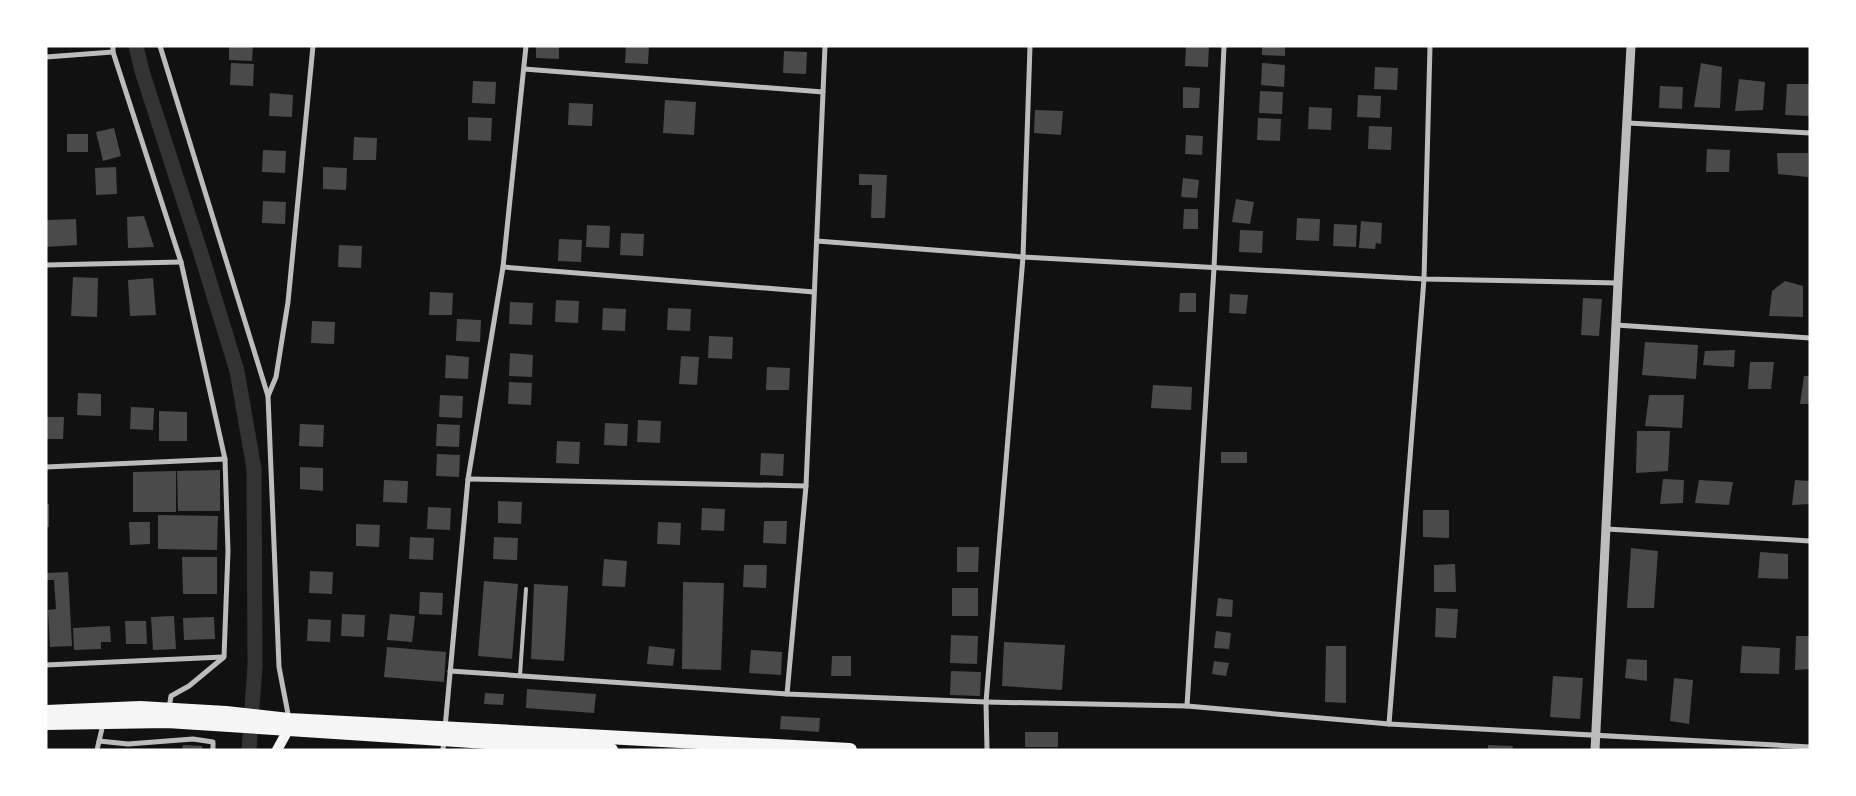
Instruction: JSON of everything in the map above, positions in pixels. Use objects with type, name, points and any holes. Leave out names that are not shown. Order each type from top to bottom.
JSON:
[{"type":"highway","points":[[46,712],[140,708],[168,715]]},
{"type":"highway","points":[[46,723],[103,721],[168,715],[444,739],[611,750]]},
{"type":"highway","points":[[444,739],[850,750]]},
{"type":"main road","points":[[277,750],[288,725]]},
{"type":"street","points":[[160,46],[268,396],[279,667],[288,725]]},
{"type":"street","points":[[268,396],[276,377],[288,302],[313,46]]},
{"type":"street","points":[[444,739],[468,479],[503,267],[526,46]]},
{"type":"street","points":[[787,694],[806,486],[825,46]]},
{"type":"street","points":[[987,750],[986,702],[1023,257],[1030,46]]},
{"type":"street","points":[[1187,706],[1214,268],[1224,46]]},
{"type":"street","points":[[1389,724],[1424,279],[1430,46]]},
{"type":"street","points":[[1595,750],[1631,46]]},
{"type":"street","points":[[46,57],[113,49],[181,262],[225,459],[228,551],[224,657],[189,686],[171,696],[168,715]]},
{"type":"street","points":[[524,69],[823,92]]},
{"type":"street","points":[[1628,123],[1810,133]]},
{"type":"street","points":[[816,241],[1023,257],[1424,279],[1618,283]]},
{"type":"street","points":[[46,265],[181,262]]},
{"type":"street","points":[[503,267],[814,292]]},
{"type":"street","points":[[1616,325],[1810,338]]},
{"type":"street","points":[[46,467],[225,459]]},
{"type":"street","points":[[468,479],[806,486]]},
{"type":"street","points":[[1606,529],[1810,540]]},
{"type":"street","points":[[46,665],[224,657]]},
{"type":"street","points":[[450,671],[520,674],[787,694],[986,702],[1187,706],[1389,724],[1596,737],[1810,747]]},
{"type":"street","points":[[97,750],[103,721]]},
{"type":"street","points":[[99,741],[128,744],[193,739],[213,742],[213,750]]},
{"type":"lane","points":[[520,674],[526,589]]},
{"type":"building","points":[[229,46],[253,46],[252,61],[229,60]]},
{"type":"building","points":[[536,46],[559,46],[559,59],[536,58]]},
{"type":"building","points":[[626,46],[649,46],[648,64],[625,63]]},
{"type":"building","points":[[1186,46],[1209,46],[1208,67],[1185,66]]},
{"type":"building","points":[[1262,46],[1285,46],[1285,56],[1262,55]]},
{"type":"building","points":[[784,51],[807,52],[806,74],[783,73]]},
{"type":"building","points":[[231,63],[254,64],[253,86],[230,85]]},
{"type":"building","points":[[1262,63],[1285,65],[1284,87],[1261,85]]},
{"type":"building","points":[[1701,63],[1722,67],[1720,108],[1694,107]]},
{"type":"building","points":[[1375,67],[1398,68],[1397,90],[1374,89]]},
{"type":"building","points":[[1739,79],[1765,82],[1763,110],[1735,111]]},
{"type":"building","points":[[473,81],[496,82],[495,104],[472,103]]},
{"type":"building","points":[[1787,84],[1810,84],[1810,116],[1785,115]]},
{"type":"building","points":[[1660,86],[1683,87],[1682,109],[1659,108]]},
{"type":"building","points":[[1183,87],[1200,88],[1199,108],[1183,108]]},
{"type":"building","points":[[1260,91],[1283,92],[1282,114],[1259,113]]},
{"type":"building","points":[[270,93],[293,95],[292,117],[269,116]]},
{"type":"building","points":[[1358,95],[1381,96],[1380,118],[1357,117]]},
{"type":"building","points":[[665,100],[696,102],[694,135],[663,133]]},
{"type":"building","points":[[569,103],[593,104],[592,126],[568,125]]},
{"type":"building","points":[[1309,107],[1332,108],[1331,130],[1308,129]]},
{"type":"building","points":[[1035,110],[1063,111],[1061,135],[1034,133]]},
{"type":"building","points":[[468,117],[492,118],[491,141],[468,140]]},
{"type":"building","points":[[1258,118],[1281,119],[1280,141],[1257,140]]},
{"type":"building","points":[[1369,126],[1392,127],[1391,150],[1368,149]]},
{"type":"building","points":[[114,128],[121,156],[103,161],[96,132]]},
{"type":"building","points":[[67,134],[88,134],[88,152],[67,152]]},
{"type":"building","points":[[1186,135],[1203,136],[1202,155],[1185,154]]},
{"type":"building","points":[[354,137],[377,138],[376,160],[353,160]]},
{"type":"building","points":[[1707,149],[1730,150],[1729,172],[1706,172]]},
{"type":"building","points":[[263,150],[286,151],[285,173],[262,172]]},
{"type":"building","points":[[1777,153],[1808,153],[1808,177],[1778,174]]},
{"type":"building","points":[[116,167],[117,194],[96,195],[95,168]]},
{"type":"building","points":[[323,167],[347,168],[346,190],[323,189]]},
{"type":"building","points":[[859,174],[887,175],[885,218],[871,218],[872,185],[859,185]]},
{"type":"building","points":[[1183,178],[1199,180],[1197,198],[1181,197]]},
{"type":"building","points":[[1236,199],[1254,202],[1250,224],[1232,222]]},
{"type":"building","points":[[263,201],[286,202],[285,224],[262,223]]},
{"type":"building","points":[[1184,209],[1198,209],[1198,229],[1183,229]]},
{"type":"building","points":[[144,216],[154,247],[128,248],[127,217]]},
{"type":"building","points":[[1297,218],[1320,219],[1319,241],[1296,240]]},
{"type":"building","points":[[76,219],[77,245],[46,247],[46,220]]},
{"type":"building","points":[[1361,221],[1382,223],[1381,244],[1376,243],[1375,249],[1359,248]]},
{"type":"building","points":[[1334,224],[1357,225],[1356,247],[1333,246]]},
{"type":"building","points":[[587,225],[610,226],[609,248],[586,247]]},
{"type":"building","points":[[1240,230],[1263,231],[1262,253],[1239,252]]},
{"type":"building","points":[[621,233],[644,234],[643,256],[620,255]]},
{"type":"building","points":[[559,239],[582,240],[581,262],[558,261]]},
{"type":"building","points":[[339,245],[362,246],[361,268],[338,267]]},
{"type":"building","points":[[73,277],[98,278],[97,317],[71,316]]},
{"type":"building","points":[[153,278],[156,315],[130,316],[128,280]]},
{"type":"building","points":[[1785,281],[1803,286],[1803,317],[1769,316],[1772,291]]},
{"type":"building","points":[[430,292],[453,293],[452,315],[429,315]]},
{"type":"building","points":[[1180,293],[1196,293],[1196,312],[1179,312]]},
{"type":"building","points":[[1230,294],[1248,295],[1246,314],[1229,313]]},
{"type":"building","points":[[1583,298],[1602,299],[1599,336],[1581,335]]},
{"type":"building","points":[[556,300],[579,301],[578,323],[555,322]]},
{"type":"building","points":[[510,302],[533,303],[532,325],[509,324]]},
{"type":"building","points":[[603,308],[626,309],[625,331],[602,330]]},
{"type":"building","points":[[668,308],[691,309],[690,331],[667,330]]},
{"type":"building","points":[[457,319],[481,320],[480,342],[456,341]]},
{"type":"building","points":[[312,321],[335,322],[334,344],[311,343]]},
{"type":"building","points":[[709,336],[733,337],[732,359],[708,358]]},
{"type":"building","points":[[1645,342],[1698,345],[1696,379],[1642,375]]},
{"type":"building","points":[[1735,350],[1734,367],[1703,365],[1705,351]]},
{"type":"building","points":[[510,353],[533,355],[532,377],[509,376]]},
{"type":"building","points":[[446,355],[469,357],[468,379],[445,378]]},
{"type":"building","points":[[681,356],[699,357],[697,385],[679,384]]},
{"type":"building","points":[[1750,362],[1774,362],[1771,389],[1748,389]]},
{"type":"building","points":[[767,367],[790,368],[789,390],[766,390]]},
{"type":"building","points":[[1804,376],[1810,376],[1810,404],[1800,404]]},
{"type":"building","points":[[509,382],[532,383],[531,405],[508,404]]},
{"type":"building","points":[[1153,385],[1192,387],[1191,410],[1151,408]]},
{"type":"building","points":[[78,393],[101,394],[101,416],[77,415]]},
{"type":"building","points":[[440,395],[463,396],[462,418],[439,417]]},
{"type":"building","points":[[1649,395],[1684,395],[1682,428],[1645,426]]},
{"type":"building","points":[[131,407],[154,408],[153,430],[130,429]]},
{"type":"building","points":[[159,411],[187,412],[187,441],[159,441]]},
{"type":"building","points":[[46,417],[64,417],[63,439],[46,439]]},
{"type":"building","points":[[638,420],[661,421],[660,443],[637,442]]},
{"type":"building","points":[[605,423],[628,424],[627,446],[604,445]]},
{"type":"building","points":[[300,424],[324,425],[323,447],[299,446]]},
{"type":"building","points":[[437,424],[460,425],[459,447],[436,446]]},
{"type":"building","points":[[1637,431],[1670,431],[1668,471],[1636,473]]},
{"type":"building","points":[[557,441],[580,442],[579,464],[556,463]]},
{"type":"building","points":[[1221,452],[1247,452],[1247,463],[1221,463]]},
{"type":"building","points":[[761,453],[784,454],[783,476],[760,475]]},
{"type":"building","points":[[437,454],[460,455],[459,477],[436,476]]},
{"type":"building","points":[[300,467],[323,468],[323,491],[300,489]]},
{"type":"building","points":[[220,470],[220,511],[178,511],[177,471]]},
{"type":"building","points":[[176,471],[176,512],[133,512],[133,472]]},
{"type":"building","points":[[1663,479],[1684,480],[1683,503],[1660,504]]},
{"type":"building","points":[[384,480],[408,481],[407,503],[383,502]]},
{"type":"building","points":[[1699,480],[1733,482],[1729,505],[1695,503]]},
{"type":"building","points":[[1795,480],[1810,481],[1810,504],[1792,505]]},
{"type":"building","points":[[498,501],[522,502],[521,524],[498,523]]},
{"type":"building","points":[[46,504],[49,504],[49,527],[46,527]]},
{"type":"building","points":[[428,507],[451,508],[450,530],[427,529]]},
{"type":"building","points":[[702,508],[725,509],[724,531],[701,530]]},
{"type":"building","points":[[1423,510],[1449,510],[1449,538],[1423,537]]},
{"type":"building","points":[[158,515],[218,516],[217,550],[158,549]]},
{"type":"building","points":[[764,521],[787,521],[786,544],[763,543]]},
{"type":"building","points":[[129,522],[150,522],[150,544],[130,545]]},
{"type":"building","points":[[658,522],[681,523],[680,545],[657,544]]},
{"type":"building","points":[[356,524],[380,525],[379,547],[356,546]]},
{"type":"building","points":[[410,537],[434,538],[433,560],[409,559]]},
{"type":"building","points":[[494,537],[518,538],[517,560],[493,559]]},
{"type":"building","points":[[957,547],[979,547],[978,572],[957,572]]},
{"type":"building","points":[[1631,548],[1658,551],[1654,608],[1627,608]]},
{"type":"building","points":[[1760,552],[1788,554],[1788,579],[1758,578]]},
{"type":"building","points":[[182,557],[217,557],[217,594],[183,594]]},
{"type":"building","points":[[604,559],[627,561],[625,587],[602,586]]},
{"type":"building","points":[[1455,564],[1456,592],[1434,592],[1434,565]]},
{"type":"building","points":[[744,565],[767,565],[766,588],[743,587]]},
{"type":"building","points":[[310,571],[333,572],[332,594],[309,593]]},
{"type":"building","points":[[68,572],[72,646],[50,647],[48,610],[56,609],[54,580],[46,580],[46,573]]},
{"type":"building","points":[[484,581],[518,584],[512,659],[478,656]]},
{"type":"building","points":[[683,582],[724,583],[721,670],[682,669]]},
{"type":"building","points":[[534,584],[568,586],[564,661],[531,659]]},
{"type":"building","points":[[952,588],[978,588],[978,616],[952,616]]},
{"type":"building","points":[[420,592],[443,593],[442,615],[419,614]]},
{"type":"building","points":[[1218,598],[1233,600],[1232,617],[1216,616]]},
{"type":"building","points":[[1436,608],[1458,609],[1456,638],[1435,637]]},
{"type":"building","points":[[342,614],[365,615],[364,637],[341,636]]},
{"type":"building","points":[[390,614],[415,616],[412,642],[387,640]]},
{"type":"building","points":[[174,616],[176,649],[153,650],[151,617]]},
{"type":"building","points":[[214,617],[215,639],[184,640],[183,618]]},
{"type":"building","points":[[308,619],[331,620],[330,642],[307,641]]},
{"type":"building","points":[[125,621],[146,621],[147,644],[126,644]]},
{"type":"building","points":[[110,626],[111,642],[101,642],[101,649],[74,650],[73,628]]},
{"type":"building","points":[[1216,631],[1231,633],[1229,649],[1214,648]]},
{"type":"building","points":[[951,635],[978,636],[977,664],[950,663]]},
{"type":"building","points":[[1796,636],[1810,636],[1810,669],[1795,670]]},
{"type":"building","points":[[1004,642],[1065,645],[1062,690],[1002,686]]},
{"type":"building","points":[[649,646],[675,649],[673,666],[647,664]]},
{"type":"building","points":[[1326,646],[1346,646],[1346,703],[1325,702]]},
{"type":"building","points":[[1742,646],[1780,648],[1779,674],[1740,673]]},
{"type":"building","points":[[387,647],[446,652],[444,682],[384,677]]},
{"type":"building","points":[[751,650],[782,652],[781,675],[749,673]]},
{"type":"building","points":[[832,656],[851,656],[851,676],[831,676]]},
{"type":"building","points":[[1627,659],[1647,660],[1647,681],[1625,678]]},
{"type":"building","points":[[1214,661],[1229,663],[1226,676],[1212,674]]},
{"type":"building","points":[[951,671],[981,672],[980,696],[950,695]]},
{"type":"building","points":[[1553,676],[1583,678],[1580,719],[1550,717]]},
{"type":"building","points":[[1674,678],[1693,680],[1689,724],[1670,721]]},
{"type":"building","points":[[527,689],[596,694],[594,713],[526,708]]},
{"type":"building","points":[[485,693],[504,694],[503,705],[484,704]]},
{"type":"building","points":[[781,716],[820,718],[819,732],[780,729]]},
{"type":"building","points":[[1025,732],[1058,732],[1058,747],[1025,747]]},
{"type":"building","points":[[183,745],[202,746],[202,750],[182,750]]},
{"type":"building","points":[[1488,745],[1513,746],[1512,750],[1488,750]]},
{"type":"waterway","points":[[136,46],[142,71],[237,371],[254,469],[255,666],[249,750]]}]
